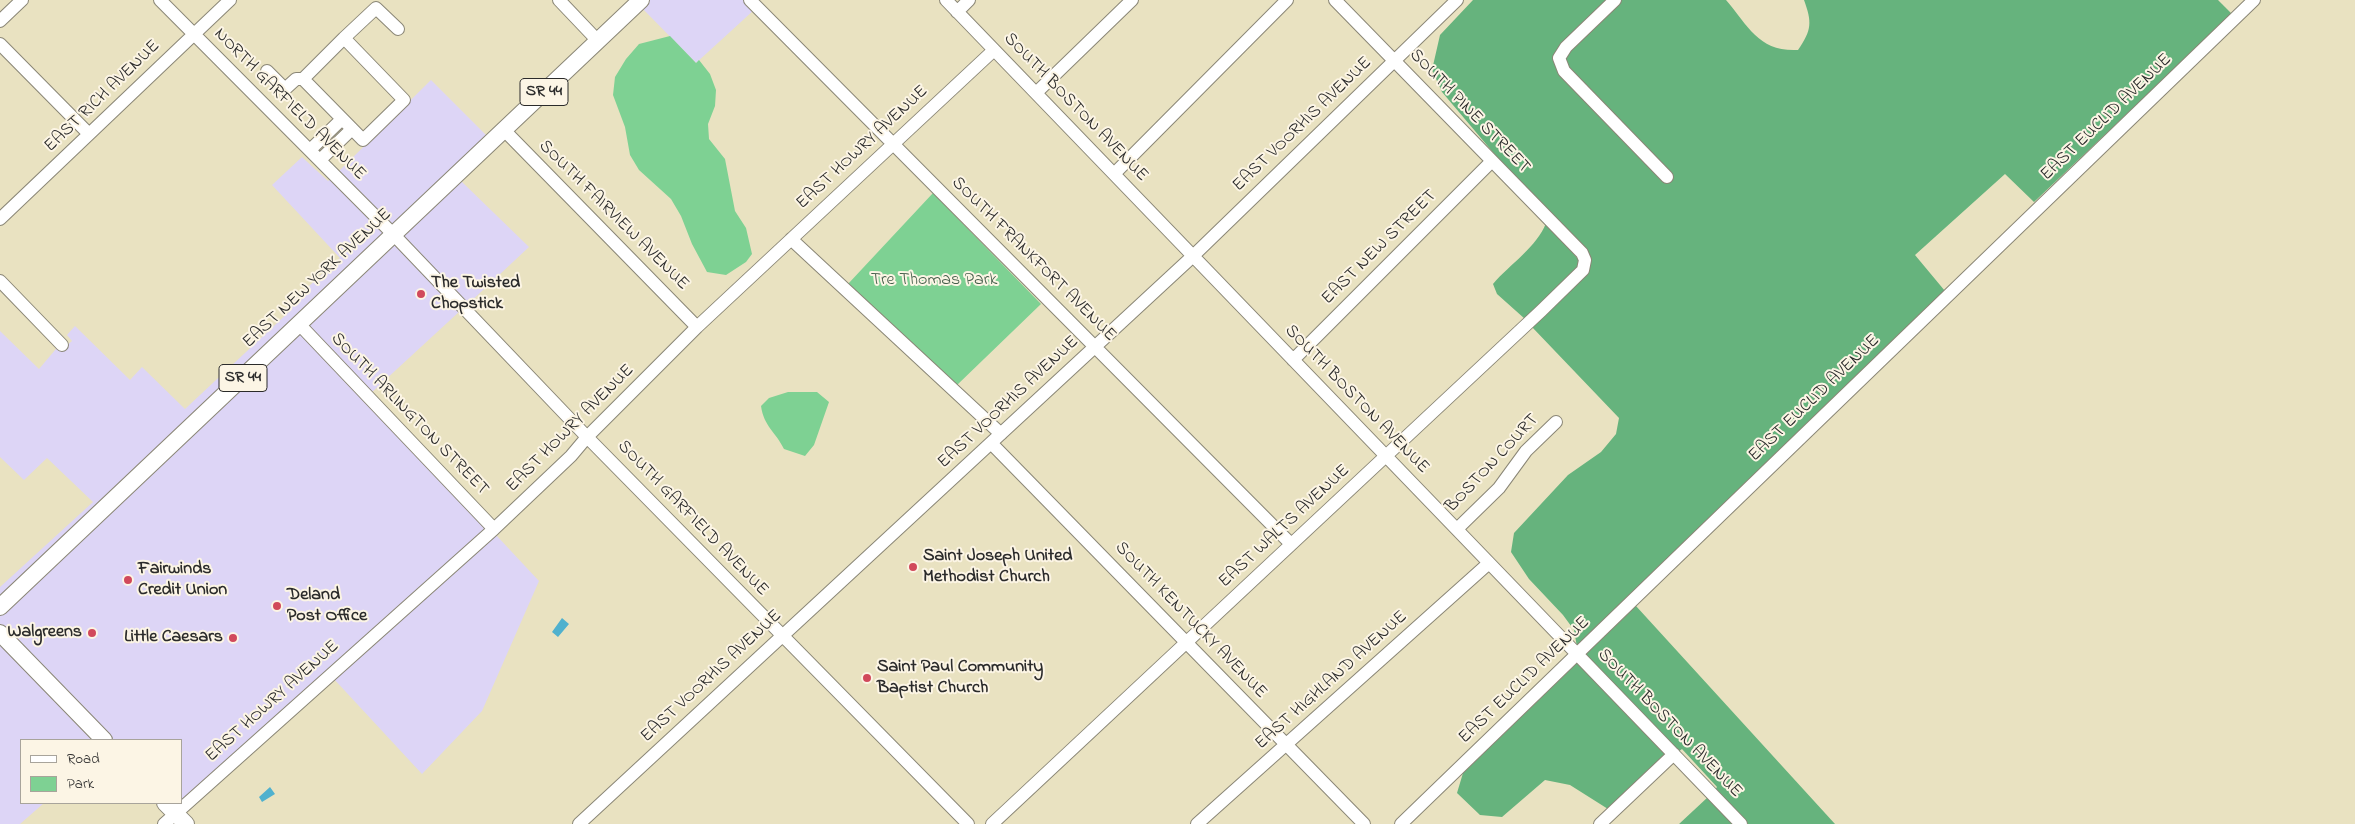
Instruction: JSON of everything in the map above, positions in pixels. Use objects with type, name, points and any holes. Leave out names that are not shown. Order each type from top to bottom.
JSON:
[{"type":"main road","name":"EAST NEW YORK AVENUE","points":[[0,607],[640,0]]},
{"type":"main road","points":[[0,634],[103,739]]},
{"type":"street","points":[[0,21],[22,0]]},
{"type":"street","name":"NORTH GARFIELD AVENUE","points":[[160,0],[394,235]]},
{"type":"street","name":"EAST RICH AVENUE","points":[[0,219],[230,0]]},
{"type":"street","points":[[559,0],[598,41]]},
{"type":"street","name":"SOUTH FRANKFORT AVENUE","points":[[750,0],[1291,544]]},
{"type":"street","name":"SOUTH BOSTON AVENUE","points":[[946,0],[1741,824]]},
{"type":"street","points":[[957,12],[969,0]]},
{"type":"street","points":[[1036,93],[1132,0]]},
{"type":"street","points":[[1114,174],[1287,0]]},
{"type":"street","name":"SOUTH PINE STREET","points":[[1335,0],[1578,249]]},
{"type":"street","name":"EAST VOORHIS AVENUE","points":[[578,824],[1193,256],[1457,0]]},
{"type":"street","points":[[1615,0],[1566,47],[1559,58],[1564,71],[1667,177]]},
{"type":"street","name":"EAST EUCLID AVENUE","points":[[1401,824],[2254,0]]},
{"type":"street","points":[[267,71],[286,89],[296,79],[303,79],[376,8],[398,29]]},
{"type":"street","points":[[303,79],[363,140],[404,100],[344,38]]},
{"type":"street","points":[[0,44],[89,134]]},
{"type":"street","name":"EAST HOWRY AVENUE","points":[[172,816],[494,529],[571,456],[587,437],[697,327],[994,50]]},
{"type":"street","points":[[310,150],[342,118]]},
{"type":"street","points":[[320,160],[352,128]]},
{"type":"street","name":"SOUTH FAIRVIEW AVENUE","points":[[504,130],[697,327]]},
{"type":"street","name":"EAST NEW STREET","points":[[1293,360],[1492,161]]},
{"type":"street","name":"SOUTH GARFIELD AVENUE","points":[[394,235],[587,437],[968,824]]},
{"type":"street","name":"SOUTH KENTUCKY AVENUE","points":[[791,239],[996,438],[1185,643],[1288,745],[1364,824]]},
{"type":"street","name":"EAST WALTS AVENUE","points":[[992,824],[1583,270],[1585,260],[1578,249]]},
{"type":"street","points":[[0,281],[62,345]]},
{"type":"street","name":"SOUTH ARLINGTON STREET","points":[[299,324],[494,529]]},
{"type":"street","name":"BOSTON COURT","points":[[1457,529],[1499,488],[1526,451],[1556,422]]},
{"type":"street","name":"EAST HIGHLAND AVENUE","points":[[1197,824],[1288,745],[1489,563]]},
{"type":"street","points":[[1600,824],[1674,754]]},
{"type":"shaded area","points":[[648,0],[743,0],[754,10],[696,63],[641,7]]},
{"type":"shaded area","points":[[431,80],[488,137],[393,228],[338,172]]},
{"type":"shaded area","points":[[302,157],[328,181],[331,178],[386,234],[0,600],[0,587],[93,502],[47,458],[24,480],[0,457],[0,331],[39,369],[61,343],[65,347],[72,341],[67,335],[75,326],[130,380],[142,367],[185,409],[291,310],[287,306],[340,258],[272,185]]},
{"type":"shaded area","points":[[460,180],[529,247],[467,305],[401,235]]},
{"type":"shaded area","points":[[394,242],[460,311],[371,393],[306,325]]},
{"type":"shaded area","points":[[299,331],[487,528],[182,800],[182,739],[110,739],[0,627],[0,615]]},
{"type":"shaded area","points":[[496,535],[539,581],[482,711],[422,774],[333,678]]},
{"type":"shaded area","points":[[0,640],[96,739],[20,739],[20,804],[43,804],[20,824],[0,824]]},
{"type":"green space","points":[[1473,0],[1726,0],[1756,36],[1774,47],[1785,50],[1798,50],[1806,37],[1809,20],[1804,0],[2218,0],[2232,14],[2034,202],[2005,174],[1915,255],[1945,291],[1577,647],[1574,630],[1563,615],[1529,579],[1511,552],[1514,533],[1568,475],[1601,452],[1616,434],[1619,418],[1532,327],[1590,267],[1442,92],[1432,70],[1440,35]]},
{"type":"green space","points":[[670,36],[696,63],[699,60],[710,74],[716,90],[715,106],[708,124],[709,139],[725,159],[735,211],[746,228],[752,254],[746,262],[726,275],[707,272],[671,199],[639,170],[630,155],[625,127],[613,95],[615,77],[626,59],[639,44]]},
{"type":"green space","name":"Tre Thomas Park","points":[[933,193],[1041,304],[956,386],[848,284]]},
{"type":"green space","points":[[1546,223],[1580,261],[1578,266],[1525,319],[1497,294],[1493,284],[1530,248]]},
{"type":"green space","points":[[788,392],[817,392],[829,402],[814,445],[805,456],[784,449],[767,424],[761,406],[769,398]]},
{"type":"green space","points":[[1636,606],[1835,824],[1748,824],[1715,790],[1717,787],[1682,749],[1678,752],[1585,655]]},
{"type":"green space","points":[[1578,662],[1667,754],[1608,809],[1570,785],[1545,780],[1502,817],[1480,815],[1457,793],[1463,773]]},
{"type":"green space","points":[[1708,797],[1735,824],[1679,824]]},
{"type":"water","points":[[562,618],[569,624],[558,637],[552,632]]},
{"type":"water","points":[[270,787],[275,794],[262,802],[259,797]]},
{"type":"place","name":"The Twisted Chopstick","points":[[421,294]]},
{"type":"place","name":"Saint Joseph United Methodist Church","points":[[913,567]]},
{"type":"place","name":"Fairwinds Credit Union","points":[[128,580]]},
{"type":"place","name":"Deland Post Office","points":[[277,606]]},
{"type":"place","name":"Walgreens","points":[[92,633]]},
{"type":"place","name":"Little Caesars","points":[[233,638]]},
{"type":"place","name":"Saint Paul Community Baptist Church","points":[[867,678]]}]
